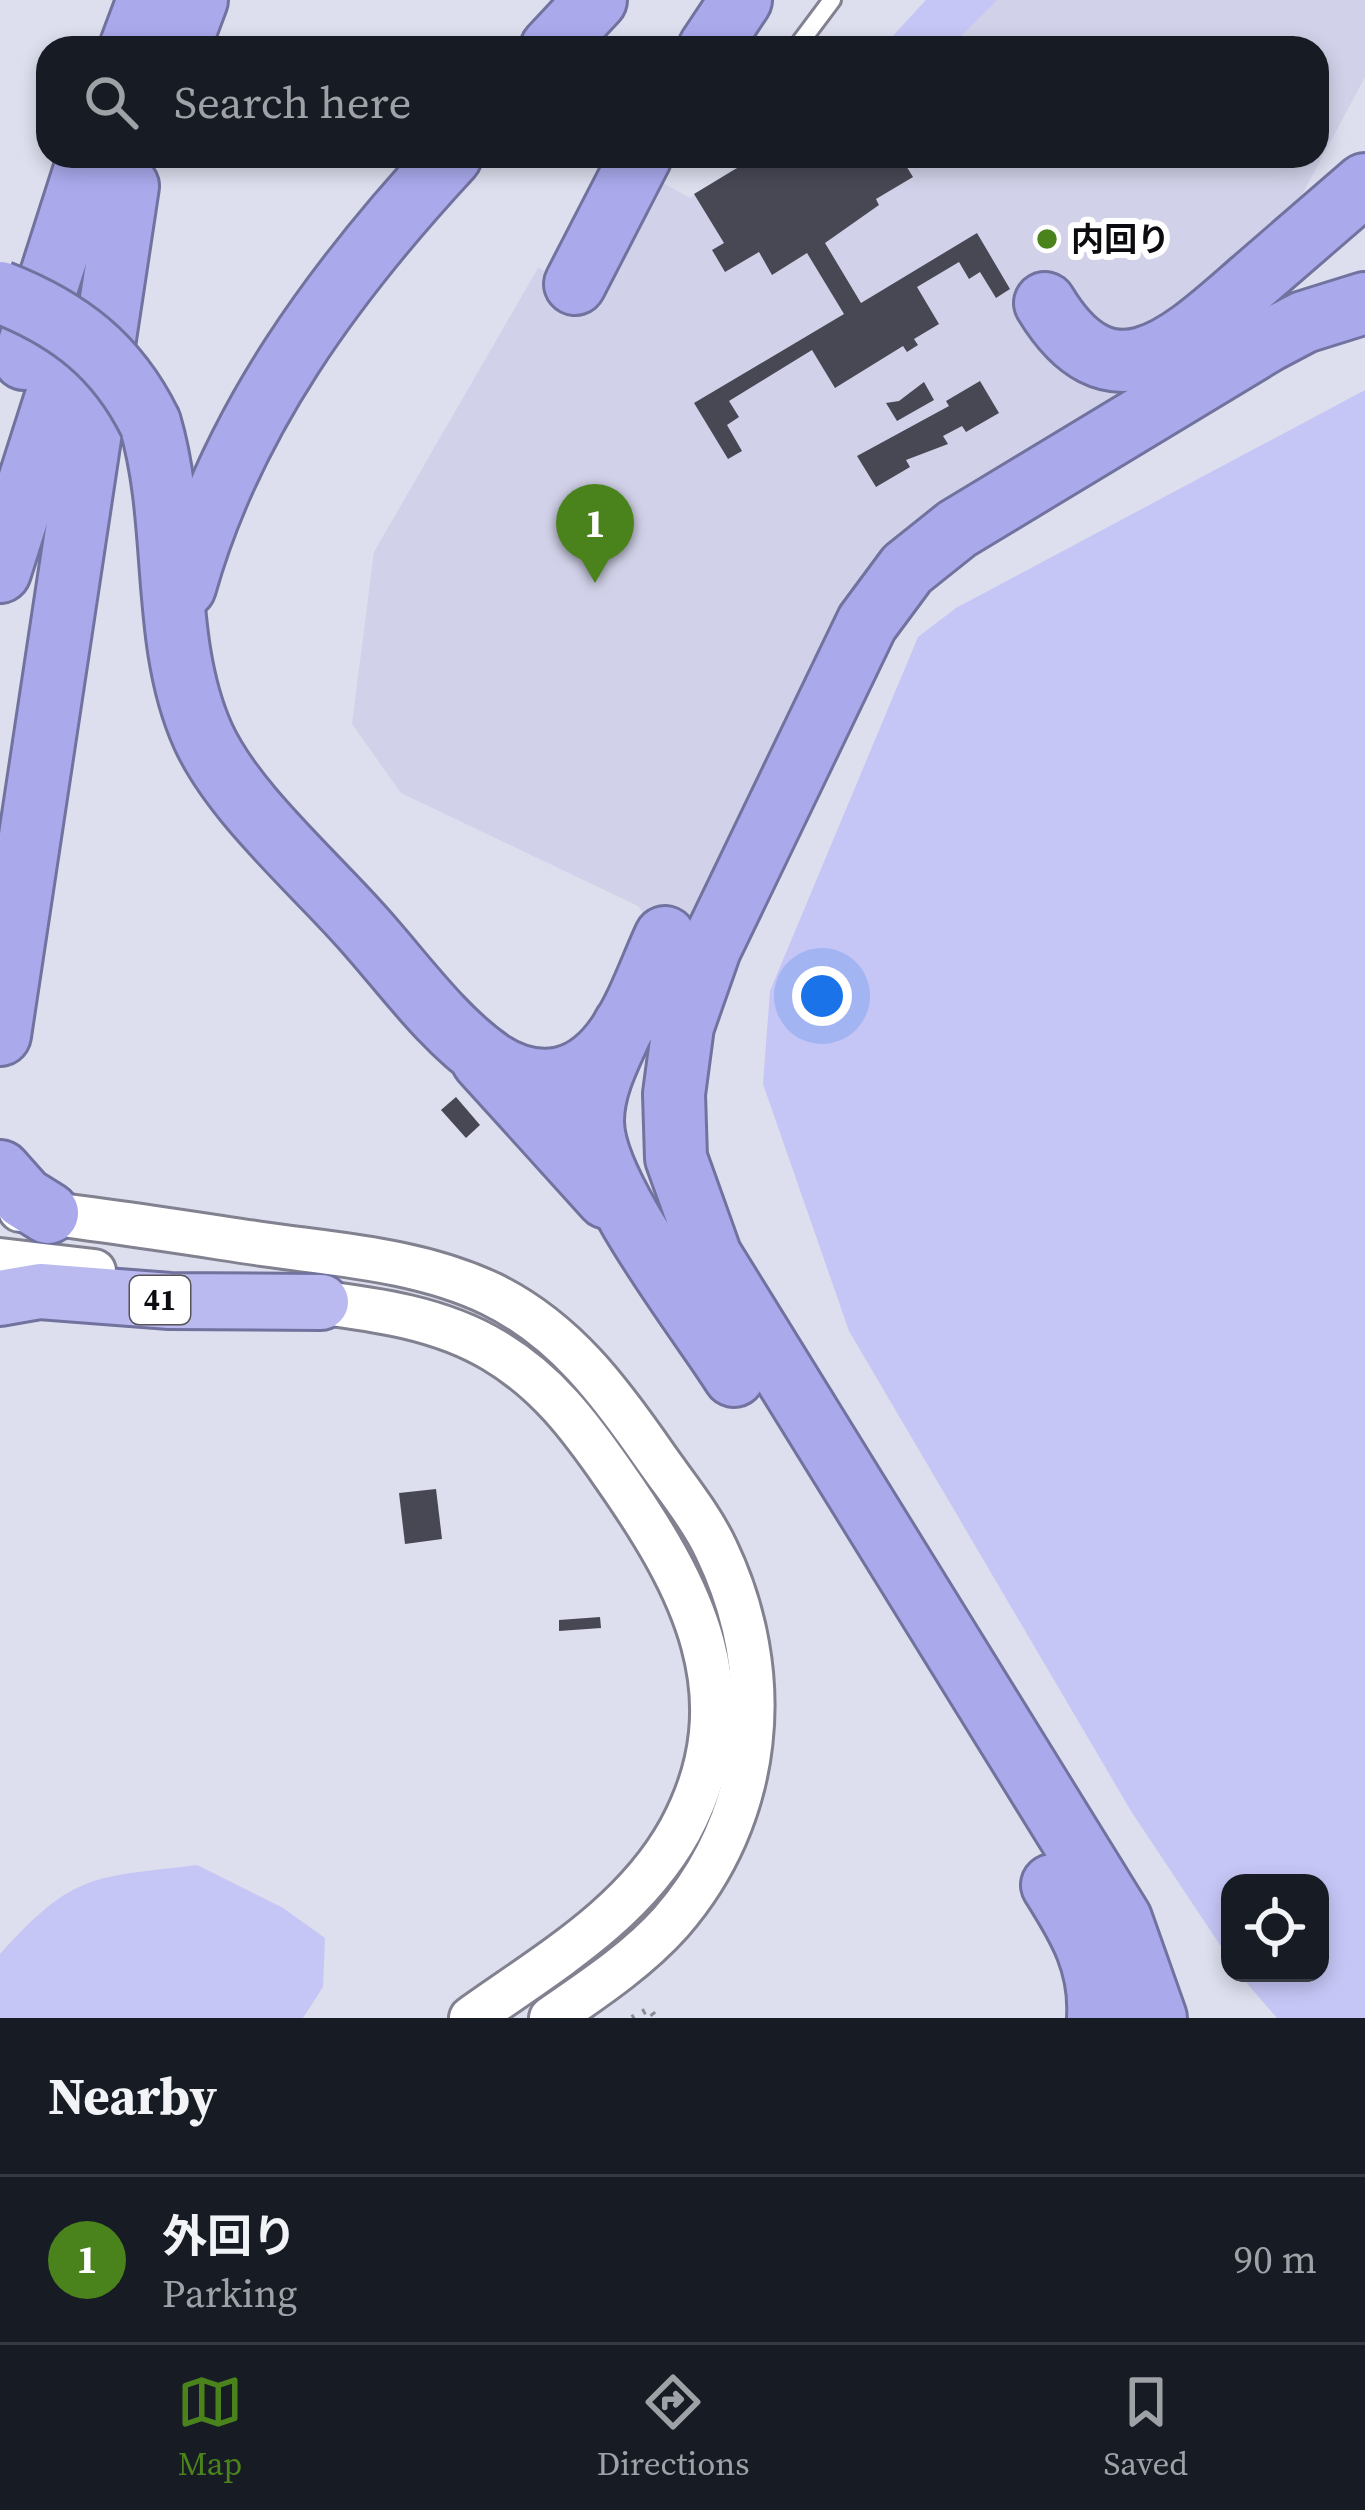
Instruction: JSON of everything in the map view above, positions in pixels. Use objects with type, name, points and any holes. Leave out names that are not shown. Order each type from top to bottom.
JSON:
[{"type":"highway","points":[[134,36],[148,0]]},
{"type":"highway","points":[[183,36],[196,0]]},
{"type":"highway","points":[[562,36],[596,0]]},
{"type":"highway","points":[[717,36],[741,0]]},
{"type":"highway","points":[[0,327],[109,168]]},
{"type":"highway","points":[[0,440],[110,168]]},
{"type":"highway","points":[[0,572],[110,168]]},
{"type":"highway","points":[[0,1035],[110,168]]},
{"type":"highway","points":[[178,628],[185,586],[210,512],[281,370],[340,284],[441,168]]},
{"type":"highway","points":[[575,284],[635,168]]},
{"type":"highway","points":[[1045,303],[1062,332],[1097,357],[1122,362],[1165,352],[1365,184]]},
{"type":"highway","points":[[0,292],[62,320],[92,341],[117,367],[150,423],[167,500],[178,628],[194,710],[219,764],[647,1242]]},
{"type":"highway","points":[[1156,2018],[1132,1942],[1087,1904],[711,1256],[676,1158],[676,1059],[710,949],[867,623],[907,569],[957,529],[1268,341],[1365,303]]},
{"type":"highway","points":[[665,937],[602,1075],[593,1124],[605,1174],[1087,1904],[1125,1953],[1128,2018]]},
{"type":"highway","points":[[469,1046],[512,1074],[557,1079],[588,1066],[624,1025]]},
{"type":"highway","points":[[0,1171],[24,1198],[24,1211]]},
{"type":"highway","name":"41","points":[[0,1298],[40,1291],[170,1300],[321,1302]]},
{"type":"highway","points":[[1080,2018],[1087,1904]]},
{"type":"highway","points":[[1087,1904],[1098,2018]]},
{"type":"street","points":[[24,1211],[414,1267],[489,1293],[524,1311],[585,1364],[696,1515],[732,1586],[748,1646],[755,1705],[745,1785],[714,1860],[669,1924],[551,2018]]},
{"type":"street","points":[[0,1260],[321,1302],[454,1330],[529,1373],[584,1432],[661,1542],[693,1604],[704,1639],[710,1691],[698,1786],[662,1859],[614,1915],[471,2018]]},
{"type":"lane","points":[[805,36],[832,0]]},
{"type":"path","points":[[632,2018],[649,2009],[656,2018]]},
{"type":"shaded area","points":[[926,0],[1365,0],[1365,77],[1329,144],[1329,36],[893,36]]},
{"type":"shaded area","points":[[926,0],[997,0],[961,36],[893,36]]},
{"type":"shaded area","points":[[636,168],[690,198],[734,168],[1316,168],[1280,236],[1171,392],[923,542],[687,969],[638,906],[401,793],[352,724],[374,552],[538,268],[575,284]]},
{"type":"shaded area","points":[[1365,390],[1365,2018],[1277,2018],[1246,1982],[1329,1982],[1329,1874],[1221,1874],[1221,1946],[1131,1811],[849,1331],[763,1084],[770,991],[918,637],[956,608]]},
{"type":"shaded area","points":[[197,1865],[283,1908],[325,1938],[323,1987],[303,2018],[0,2018],[0,1954],[47,1907],[67,1893],[108,1877]]},
{"type":"building","points":[[737,168],[907,168],[913,177],[876,199],[879,205],[825,243],[861,303],[977,233],[1010,289],[996,298],[980,272],[969,279],[959,262],[917,287],[939,324],[914,339],[918,345],[907,352],[903,346],[835,388],[812,350],[729,401],[739,417],[727,425],[742,451],[728,459],[694,403],[844,314],[807,253],[772,275],[759,252],[725,272],[712,250],[724,243],[694,194]]},
{"type":"building","points":[[980,381],[999,413],[966,432],[962,426],[943,436],[948,444],[906,460],[910,467],[876,487],[857,456],[949,406],[946,401]]},
{"type":"building","points":[[924,382],[934,400],[897,421],[886,403],[899,401]]},
{"type":"building","points":[[456,1097],[480,1125],[466,1138],[441,1110]]},
{"type":"building","points":[[436,1489],[442,1539],[405,1544],[399,1493]]},
{"type":"building","points":[[600,1617],[601,1628],[559,1631],[559,1620]]},
{"type":"place","name":"内回り","points":[[1047,239]]},
{"type":"place","name":"外回り","points":[[595,583]]}]
